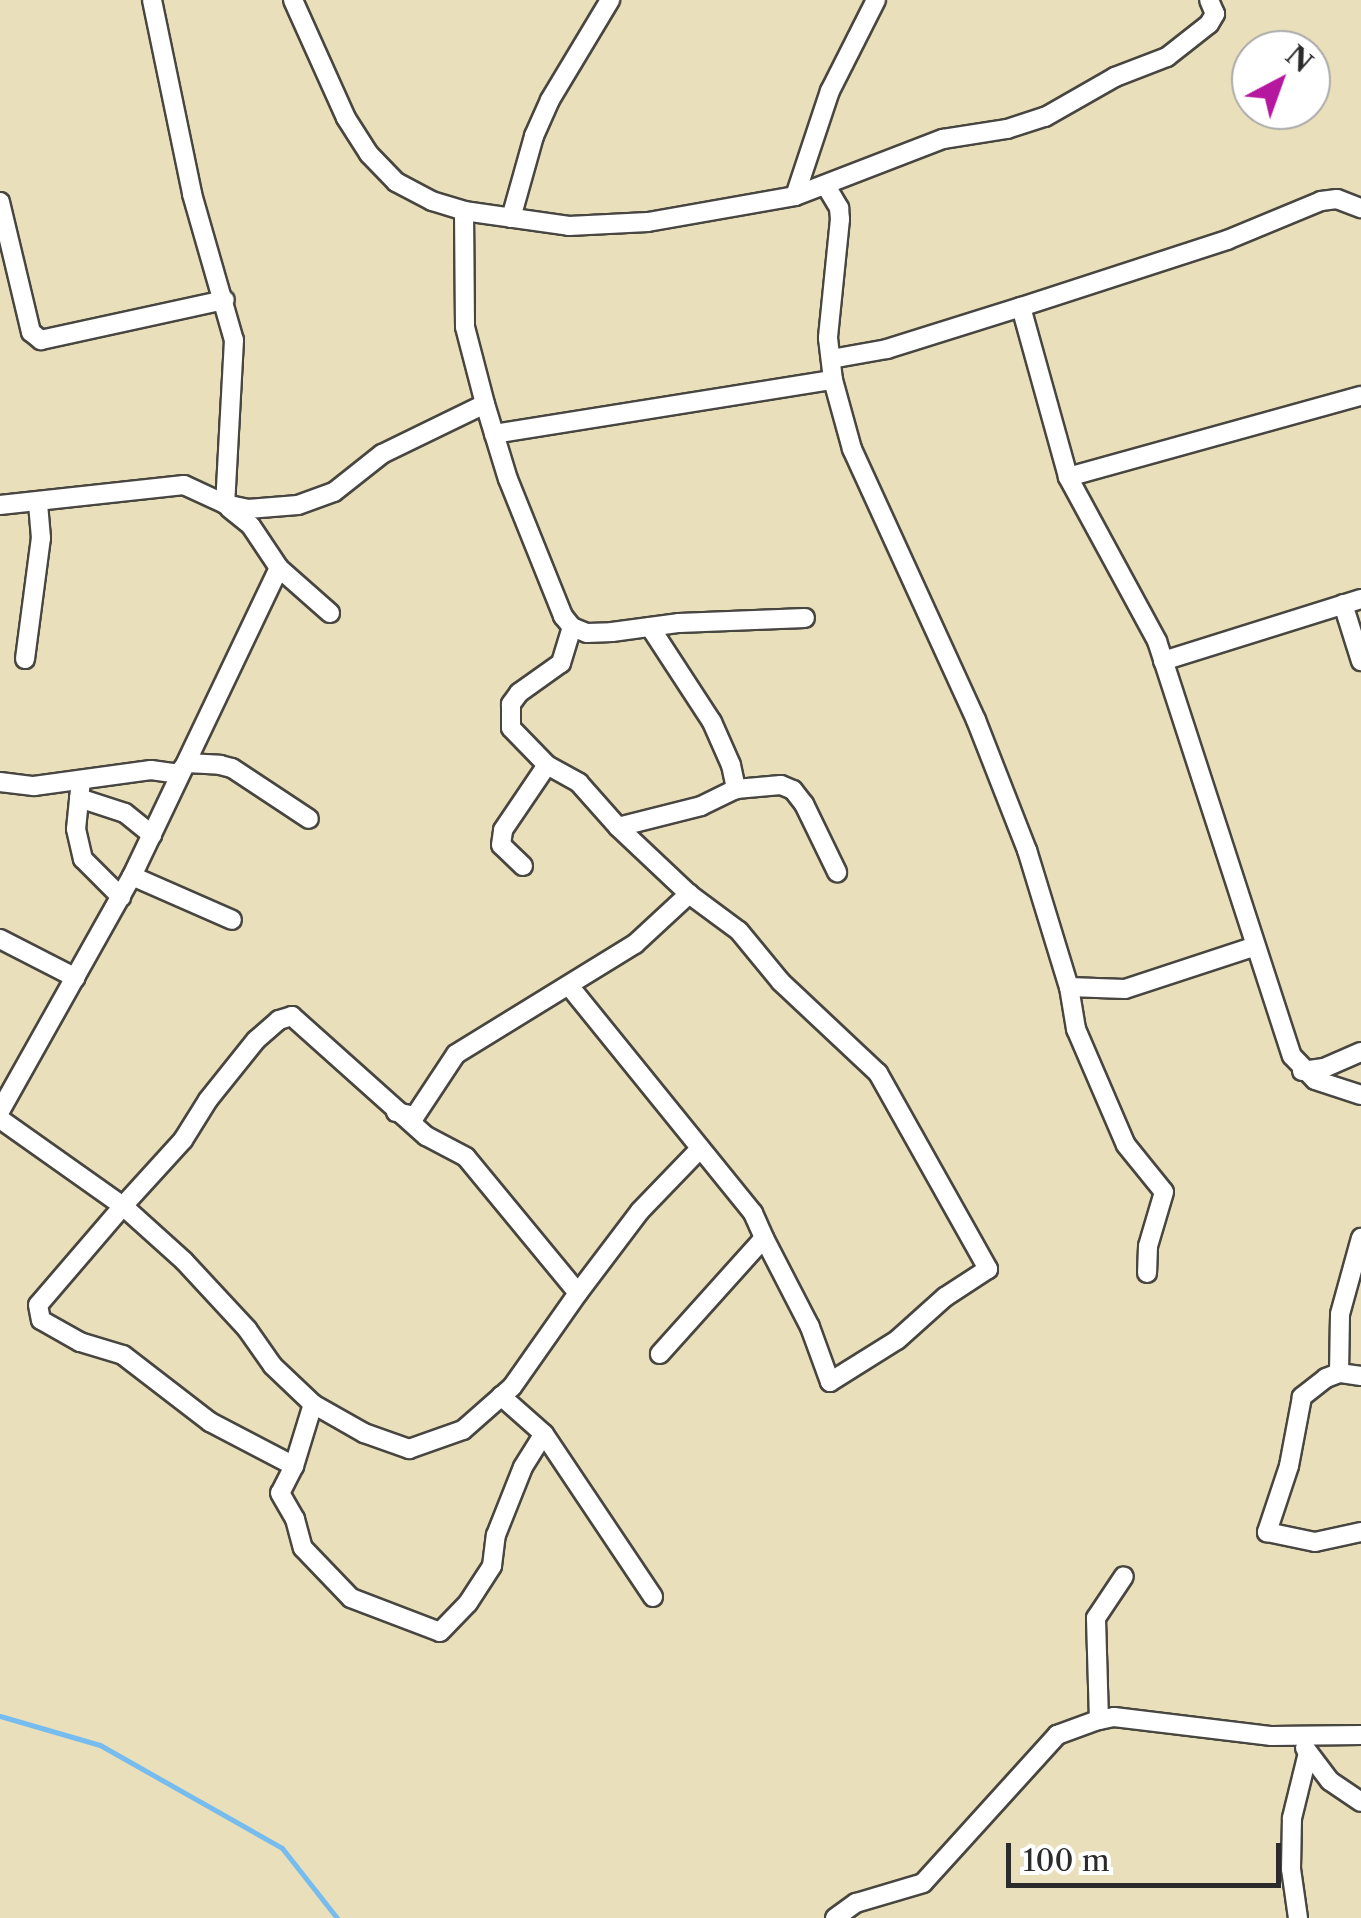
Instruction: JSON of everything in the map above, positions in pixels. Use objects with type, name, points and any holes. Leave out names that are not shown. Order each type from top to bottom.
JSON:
[{"type":"street","points":[[152,0],[192,194],[234,340],[225,504]]},
{"type":"street","points":[[293,0],[346,118],[369,154],[396,182],[432,201],[464,211],[569,226],[648,222],[795,196],[943,139],[1007,129],[1046,117],[1116,77],[1167,57],[1209,24],[1215,14],[1209,0]]},
{"type":"street","points":[[511,218],[534,136],[550,100],[610,0]]},
{"type":"street","points":[[795,196],[830,90],[876,0]]},
{"type":"street","points":[[826,186],[839,208],[840,219],[829,306],[834,380],[866,484],[976,720],[1027,850],[1069,987],[1076,1028],[1126,1145],[1164,1192],[1148,1246],[1147,1273]]},
{"type":"street","points":[[831,358],[887,349],[1021,307],[1227,240],[1321,200],[1337,199],[1361,208]]},
{"type":"street","points":[[0,202],[31,332],[42,340],[225,300]]},
{"type":"street","points":[[464,211],[465,327],[494,434],[536,548],[572,627],[561,662],[519,693],[508,716],[511,728],[547,766],[579,783],[618,828],[689,894],[739,930],[781,982],[878,1073],[988,1269],[945,1297],[897,1340],[830,1382],[810,1327],[752,1214],[570,987]]},
{"type":"street","points":[[1021,307],[1068,477],[1086,518],[1137,598],[1163,661],[1252,947],[1292,1056],[1302,1071],[1315,1080],[1361,1095]]},
{"type":"street","points":[[494,434],[834,380]]},
{"type":"street","points":[[1068,477],[1361,396]]},
{"type":"street","points":[[0,505],[184,485],[225,504],[248,509],[316,501],[382,454],[485,404]]},
{"type":"street","points":[[25,660],[41,538],[38,502]]},
{"type":"street","points":[[225,504],[251,526],[279,568],[330,613]]},
{"type":"street","points":[[0,1111],[132,876],[279,568]]},
{"type":"street","points":[[1163,661],[1352,602],[1361,661]]},
{"type":"street","points":[[572,627],[586,633],[805,618]]},
{"type":"street","points":[[650,627],[712,722],[736,789]]},
{"type":"street","points":[[178,774],[187,763],[232,768],[309,819]]},
{"type":"street","points":[[523,866],[501,845],[503,830],[547,766]]},
{"type":"street","points":[[0,782],[80,789],[151,770],[178,774]]},
{"type":"street","points":[[618,828],[701,806],[736,789],[781,785],[793,790],[837,872]]},
{"type":"street","points":[[80,789],[125,812],[152,835]]},
{"type":"street","points":[[80,789],[76,829],[83,859],[121,896]]},
{"type":"street","points":[[132,876],[232,920]]},
{"type":"street","points":[[396,1112],[415,1116],[456,1054],[635,944],[689,894]]},
{"type":"street","points":[[0,939],[76,978]]},
{"type":"street","points":[[1069,987],[1126,989],[1252,947]]},
{"type":"street","points":[[294,1466],[210,1422],[123,1355],[80,1342],[41,1320],[38,1305],[183,1140],[208,1100],[256,1040],[279,1020],[292,1016],[396,1112],[426,1136],[466,1157],[578,1293]]},
{"type":"street","points":[[1302,1071],[1324,1068],[1361,1052]]},
{"type":"street","points":[[0,1119],[123,1206],[198,1274],[274,1366],[313,1404],[364,1433],[410,1449],[462,1430],[500,1396],[542,1351],[578,1293],[640,1212],[699,1150]]},
{"type":"street","points":[[660,1354],[764,1238]]},
{"type":"street","points":[[1339,1373],[1340,1314],[1361,1238]]},
{"type":"street","points":[[1361,1376],[1339,1373],[1314,1384],[1302,1397],[1289,1466],[1267,1532],[1316,1542],[1361,1532]]},
{"type":"street","points":[[500,1396],[544,1434],[653,1597]]},
{"type":"street","points":[[313,1404],[294,1466],[280,1493],[295,1519],[303,1548],[351,1598],[440,1632],[468,1603],[492,1566],[496,1535],[516,1484],[544,1434]]},
{"type":"street","points":[[1099,1720],[1096,1618],[1124,1576]]},
{"type":"street","points":[[835,1918],[856,1903],[922,1883],[1057,1735],[1099,1720],[1114,1718],[1296,1736],[1361,1736]]},
{"type":"street","points":[[1296,1736],[1330,1781],[1361,1802]]},
{"type":"street","points":[[1298,1918],[1291,1869],[1292,1818],[1308,1753]]},
{"type":"waterway","points":[[0,1716],[100,1745],[282,1848],[337,1918]]}]
